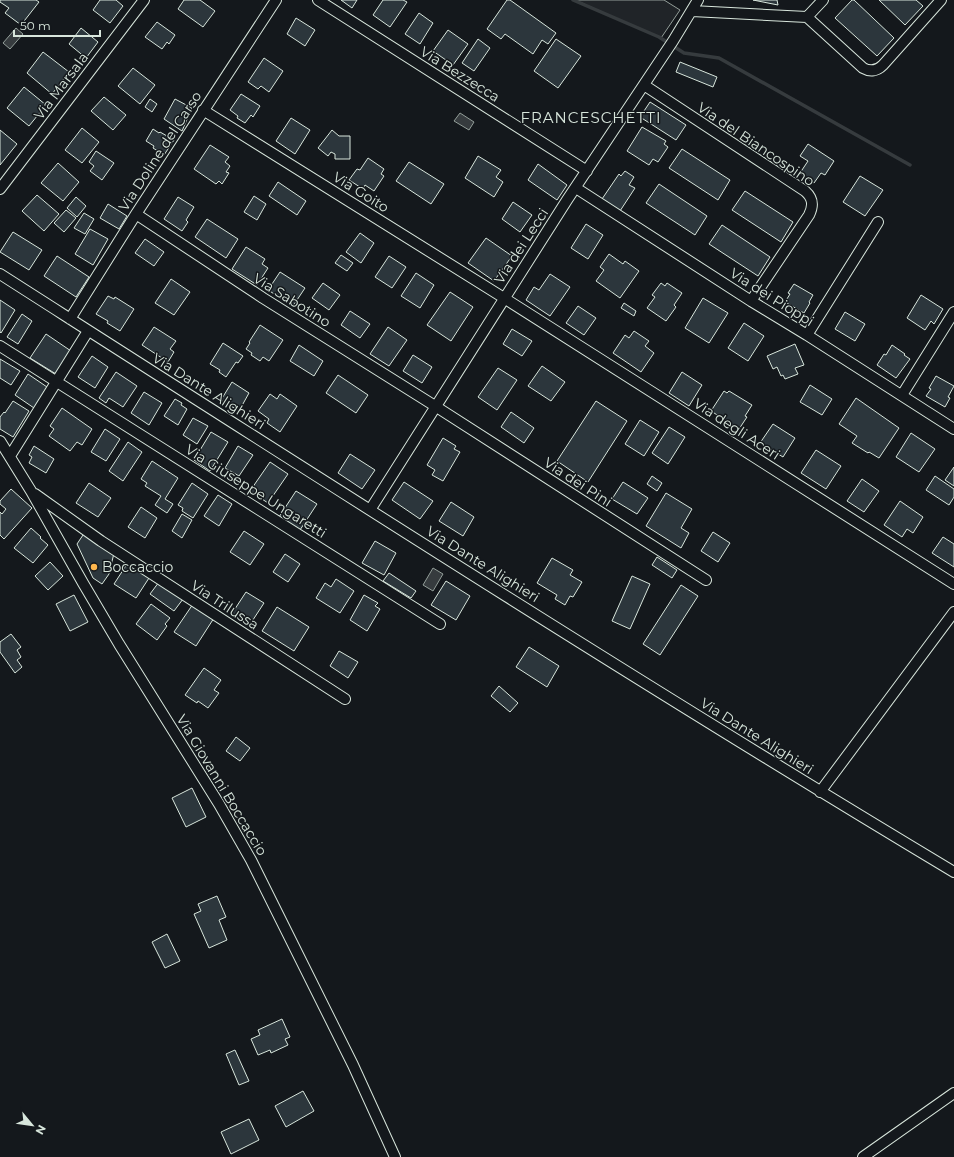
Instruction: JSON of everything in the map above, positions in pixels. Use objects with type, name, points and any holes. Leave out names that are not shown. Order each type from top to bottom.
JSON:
[{"type":"street","name":"Via Marsala","points":[[0,190],[144,0]]},
{"type":"street","name":"Via Doline del Carso","points":[[70,319],[203,110],[276,0]]},
{"type":"street","name":"Via Bezzecca","points":[[318,0],[587,171]]},
{"type":"street","name":"Via dei Lecci","points":[[370,510],[504,298],[671,44],[698,0]]},
{"type":"street","points":[[807,17],[823,0]]},
{"type":"street","points":[[692,11],[807,17],[863,68],[872,71],[879,69],[883,65],[941,0]]},
{"type":"street","name":"Via del Biancospino","points":[[644,85],[805,191],[812,199],[813,205],[809,214],[751,301]]},
{"type":"street","name":"Via Goito","points":[[203,110],[504,298]]},
{"type":"street","name":"Via dei Pioppi","points":[[576,188],[751,301],[954,429]]},
{"type":"street","name":"Via Sabotino","points":[[136,214],[263,298],[435,406]]},
{"type":"street","points":[[807,335],[878,222]]},
{"type":"street","name":"Via Dante Alighieri","points":[[0,274],[370,510],[820,792],[954,872]]},
{"type":"street","name":"Via degli Aceri","points":[[504,298],[954,584]]},
{"type":"street","points":[[902,395],[954,312]]},
{"type":"street","points":[[10,456],[88,331]]},
{"type":"street","name":"Via Giuseppe Ungaretti","points":[[0,346],[440,624]]},
{"type":"street","name":"Via dei Pini","points":[[435,406],[706,580]]},
{"type":"street","name":"Via Giovanni Boccaccio","points":[[0,441],[31,491],[119,644],[219,804],[252,860],[353,1065],[395,1157]]},
{"type":"street","name":"Via Trilussa","points":[[31,491],[101,541],[345,699]]},
{"type":"street","points":[[820,792],[954,612]]},
{"type":"street","points":[[863,1157],[954,1093]]},
{"type":"shaded area","points":[[575,0],[664,0],[680,10],[661,38]]},
{"type":"shaded area","points":[[16,28],[23,34],[10,49],[3,43]]},
{"type":"shaded area","points":[[460,113],[474,122],[469,130],[454,121]]},
{"type":"shaded area","points":[[433,568],[443,574],[433,591],[423,585]]},
{"type":"building","points":[[0,0],[36,0],[39,2],[21,25],[5,13],[9,8],[0,2]]},
{"type":"building","points":[[100,0],[116,0],[123,6],[110,23],[93,10]]},
{"type":"building","points":[[184,0],[200,0],[215,11],[203,27],[178,9]]},
{"type":"building","points":[[341,0],[357,0],[352,8]]},
{"type":"building","points":[[383,0],[403,0],[407,2],[390,27],[373,15]]},
{"type":"building","points":[[507,0],[510,0],[556,33],[548,44],[542,40],[533,54],[505,34],[501,39],[487,29]]},
{"type":"building","points":[[753,0],[777,0],[778,5]]},
{"type":"building","points":[[852,0],[854,0],[894,38],[877,56],[835,18]]},
{"type":"building","points":[[879,0],[916,0],[923,6],[905,25]]},
{"type":"building","points":[[419,13],[433,23],[420,44],[405,34]]},
{"type":"building","points":[[296,18],[315,30],[305,46],[287,34]]},
{"type":"building","points":[[157,22],[175,35],[169,44],[167,42],[162,49],[145,37]]},
{"type":"building","points":[[81,28],[98,42],[86,58],[69,44]]},
{"type":"building","points":[[448,30],[468,44],[453,65],[433,51]]},
{"type":"building","points":[[478,39],[490,48],[474,71],[462,63]]},
{"type":"building","points":[[556,39],[581,56],[558,88],[534,71]]},
{"type":"building","points":[[43,52],[69,72],[52,94],[27,73]]},
{"type":"building","points":[[264,58],[283,71],[269,92],[261,86],[258,89],[248,82]]},
{"type":"building","points":[[680,62],[717,77],[713,87],[676,72]]},
{"type":"building","points":[[133,68],[155,85],[140,104],[118,86]]},
{"type":"building","points":[[24,87],[46,105],[29,126],[7,108]]},
{"type":"building","points":[[241,94],[260,106],[253,117],[251,115],[245,123],[237,118],[238,116],[230,110]]},
{"type":"building","points":[[104,97],[126,115],[113,130],[91,111]]},
{"type":"building","points":[[150,99],[157,104],[152,112],[145,107]]},
{"type":"building","points":[[175,99],[192,108],[182,131],[164,119]]},
{"type":"building","points":[[650,102],[686,125],[676,140],[640,117]]},
{"type":"building","points":[[291,118],[310,130],[295,154],[276,141]]},
{"type":"building","points":[[642,127],[666,141],[664,144],[668,147],[658,162],[653,159],[649,165],[627,151]]},
{"type":"building","points":[[82,128],[99,142],[82,163],[65,150]]},
{"type":"building","points":[[153,129],[174,140],[164,155],[153,148],[154,146],[146,141]]},
{"type":"building","points":[[0,130],[17,144],[0,165]]},
{"type":"building","points":[[332,130],[339,136],[350,136],[350,159],[335,159],[335,154],[331,152],[328,156],[318,148]]},
{"type":"building","points":[[808,144],[834,161],[825,175],[821,173],[814,183],[800,173],[808,161],[800,156]]},
{"type":"building","points":[[210,145],[229,157],[225,162],[230,166],[226,172],[229,173],[222,184],[219,181],[216,184],[194,169]]},
{"type":"building","points":[[682,149],[730,180],[718,200],[669,168]]},
{"type":"building","points":[[96,151],[114,163],[102,180],[90,171],[94,166],[89,162]]},
{"type":"building","points":[[478,156],[501,170],[496,177],[503,182],[494,197],[465,178]]},
{"type":"building","points":[[368,158],[384,169],[381,174],[384,176],[374,191],[365,185],[363,189],[349,180],[357,169],[360,170]]},
{"type":"building","points":[[409,162],[444,184],[431,204],[396,181]]},
{"type":"building","points":[[58,163],[79,182],[63,201],[41,183]]},
{"type":"building","points":[[538,164],[567,185],[557,200],[528,180]]},
{"type":"building","points":[[625,171],[634,177],[629,185],[635,188],[620,211],[602,199],[619,174],[621,176]]},
{"type":"building","points":[[860,176],[883,190],[865,216],[843,202]]},
{"type":"building","points":[[278,182],[306,201],[297,215],[269,196]]},
{"type":"building","points":[[659,184],[707,216],[695,235],[646,203]]},
{"type":"building","points":[[745,191],[793,222],[781,242],[732,210]]},
{"type":"building","points":[[37,195],[59,214],[44,231],[22,211]]},
{"type":"building","points":[[254,196],[266,204],[257,220],[244,212]]},
{"type":"building","points":[[76,197],[86,206],[77,217],[67,208]]},
{"type":"building","points":[[178,197],[194,207],[186,220],[188,222],[182,231],[164,219]]},
{"type":"building","points":[[513,202],[532,215],[520,232],[502,219]]},
{"type":"building","points":[[108,204],[127,216],[119,229],[100,218]]},
{"type":"building","points":[[66,210],[76,218],[64,232],[54,223]]},
{"type":"building","points":[[84,213],[94,219],[85,234],[74,228]]},
{"type":"building","points":[[207,219],[238,239],[226,258],[195,237]]},
{"type":"building","points":[[586,224],[603,235],[588,259],[571,248]]},
{"type":"building","points":[[722,225],[770,257],[758,276],[709,244]]},
{"type":"building","points":[[90,229],[108,239],[93,265],[75,254]]},
{"type":"building","points":[[13,232],[42,250],[29,270],[0,252]]},
{"type":"building","points":[[360,233],[374,243],[361,263],[346,252]]},
{"type":"building","points":[[486,238],[512,256],[494,281],[468,263]]},
{"type":"building","points":[[145,239],[164,252],[154,266],[135,253]]},
{"type":"building","points":[[246,247],[265,259],[262,264],[268,268],[257,285],[232,269]]},
{"type":"building","points":[[609,254],[623,264],[625,261],[639,271],[620,298],[596,281],[604,270],[600,267]]},
{"type":"building","points":[[341,255],[353,263],[347,271],[335,263]]},
{"type":"building","points":[[57,256],[89,277],[76,297],[44,276]]},
{"type":"building","points":[[389,256],[406,267],[392,288],[375,277]]},
{"type":"building","points":[[280,272],[305,288],[293,306],[268,290]]},
{"type":"building","points":[[416,273],[434,285],[420,308],[401,296]]},
{"type":"building","points":[[550,274],[570,287],[550,316],[526,300],[534,287],[539,290]]},
{"type":"building","points":[[171,279],[190,292],[174,315],[155,303]]},
{"type":"building","points":[[323,283],[340,295],[329,310],[312,298]]},
{"type":"building","points":[[661,283],[665,286],[667,283],[682,293],[674,305],[676,307],[666,321],[647,308],[655,297],[652,295]]},
{"type":"building","points":[[794,284],[813,295],[804,313],[785,302],[790,294],[788,293]]},
{"type":"building","points":[[450,292],[473,307],[451,341],[427,325]]},
{"type":"building","points":[[921,295],[943,309],[934,324],[931,321],[925,330],[907,318]]},
{"type":"building","points":[[108,296],[114,299],[115,297],[134,309],[120,331],[107,323],[108,321],[96,314]]},
{"type":"building","points":[[703,298],[728,313],[709,343],[685,328]]},
{"type":"building","points":[[0,300],[15,310],[1,333],[0,332]]},
{"type":"building","points":[[624,303],[636,311],[634,316],[621,308]]},
{"type":"building","points":[[578,306],[596,318],[584,335],[566,323]]},
{"type":"building","points":[[350,311],[370,324],[360,338],[341,325]]},
{"type":"building","points":[[845,312],[865,324],[855,341],[835,329]]},
{"type":"building","points":[[22,314],[32,321],[18,344],[7,337]]},
{"type":"building","points":[[744,323],[764,336],[748,361],[728,348]]},
{"type":"building","points":[[260,325],[283,340],[269,361],[263,357],[260,361],[251,355],[252,353],[246,349]]},
{"type":"building","points":[[154,327],[176,341],[170,349],[174,352],[168,362],[142,345]]},
{"type":"building","points":[[388,327],[407,340],[389,366],[370,354]]},
{"type":"building","points":[[512,329],[532,341],[522,356],[503,344]]},
{"type":"building","points":[[634,331],[649,341],[645,346],[654,353],[641,372],[613,353],[625,335],[629,338]]},
{"type":"building","points":[[46,334],[71,351],[56,374],[30,358]]},
{"type":"building","points":[[223,343],[243,356],[238,363],[236,362],[226,377],[219,372],[220,370],[210,364]]},
{"type":"building","points":[[795,344],[804,365],[795,368],[798,374],[785,379],[783,375],[781,376],[777,367],[773,369],[767,356]]},
{"type":"building","points":[[299,345],[323,361],[314,376],[290,361]]},
{"type":"building","points":[[892,345],[910,359],[896,378],[877,365]]},
{"type":"building","points":[[413,355],[432,367],[422,383],[403,371]]},
{"type":"building","points":[[92,356],[108,367],[95,388],[78,377]]},
{"type":"building","points":[[0,359],[20,371],[11,385],[0,378]]},
{"type":"building","points":[[542,366],[565,382],[551,401],[528,386]]},
{"type":"building","points":[[498,368],[517,380],[497,410],[478,397]]},
{"type":"building","points":[[116,372],[137,386],[123,407],[109,398],[106,403],[99,398]]},
{"type":"building","points":[[682,372],[702,385],[689,406],[669,393]]},
{"type":"building","points":[[28,374],[47,387],[34,408],[15,395]]},
{"type":"building","points":[[338,375],[368,395],[356,413],[326,393]]},
{"type":"building","points":[[936,376],[954,386],[945,407],[926,396],[931,389],[929,388]]},
{"type":"building","points":[[232,382],[249,393],[239,411],[221,400]]},
{"type":"building","points":[[810,385],[832,399],[822,415],[800,402]]},
{"type":"building","points":[[724,391],[727,393],[729,391],[752,405],[745,416],[747,417],[739,429],[711,411]]},
{"type":"building","points":[[144,392],[162,403],[149,425],[131,413]]},
{"type":"building","points":[[270,394],[277,399],[280,394],[297,406],[280,432],[267,423],[269,419],[258,411]]},
{"type":"building","points":[[856,398],[899,428],[879,458],[852,443],[857,436],[839,424]]},
{"type":"building","points":[[175,399],[182,403],[181,405],[187,409],[178,425],[164,416]]},
{"type":"building","points":[[13,401],[29,411],[13,437],[0,429],[0,417],[4,412],[5,413]]},
{"type":"building","points":[[596,401],[627,421],[588,482],[557,461]]},
{"type":"building","points":[[62,408],[92,429],[82,445],[77,442],[70,451],[49,436],[54,429],[50,426]]},
{"type":"building","points":[[511,412],[534,428],[524,443],[501,427]]},
{"type":"building","points":[[193,418],[208,426],[197,444],[183,435]]},
{"type":"building","points":[[640,420],[659,432],[644,456],[625,444]]},
{"type":"building","points":[[773,424],[795,438],[783,457],[760,443]]},
{"type":"building","points":[[669,427],[685,437],[668,464],[652,453]]},
{"type":"building","points":[[105,429],[120,439],[106,461],[91,452]]},
{"type":"building","points":[[211,432],[228,442],[210,471],[194,460]]},
{"type":"building","points":[[911,433],[935,449],[919,472],[896,457]]},
{"type":"building","points":[[443,438],[456,446],[454,449],[460,452],[443,481],[432,475],[435,470],[427,465]]},
{"type":"building","points":[[128,442],[142,452],[123,481],[109,471]]},
{"type":"building","points":[[34,446],[54,459],[46,473],[29,463],[32,457],[29,455]]},
{"type":"building","points":[[238,446],[253,455],[239,476],[225,468]]},
{"type":"building","points":[[816,450],[841,466],[826,489],[801,473]]},
{"type":"building","points":[[350,454],[375,470],[362,489],[338,473]]},
{"type":"building","points":[[152,461],[178,478],[165,499],[173,504],[167,513],[155,505],[161,496],[145,486],[147,483],[141,479]]},
{"type":"building","points":[[270,462],[288,474],[268,503],[250,491]]},
{"type":"building","points":[[954,467],[954,486],[945,480]]},
{"type":"building","points":[[652,476],[662,483],[657,491],[647,484]]},
{"type":"building","points":[[935,476],[954,489],[954,497],[949,505],[926,490]]},
{"type":"building","points":[[862,479],[879,491],[864,512],[847,501]]},
{"type":"building","points":[[404,482],[433,501],[420,519],[392,500]]},
{"type":"building","points":[[623,482],[648,498],[637,514],[612,499]]},
{"type":"building","points":[[89,483],[111,498],[98,517],[76,503]]},
{"type":"building","points":[[192,483],[208,494],[193,518],[182,511],[183,508],[178,505]]},
{"type":"building","points":[[11,489],[32,508],[4,539],[0,535],[0,512],[2,514],[6,509],[0,504],[0,501]]},
{"type":"building","points":[[296,491],[317,504],[300,530],[279,517]]},
{"type":"building","points":[[666,493],[692,509],[681,528],[689,533],[681,548],[646,526]]},
{"type":"building","points":[[218,495],[232,504],[219,526],[204,516]]},
{"type":"building","points":[[900,501],[923,517],[913,533],[907,529],[902,537],[884,525]]},
{"type":"building","points":[[451,502],[474,517],[463,536],[439,521]]},
{"type":"building","points":[[141,507],[157,518],[145,538],[128,527]]},
{"type":"building","points":[[182,514],[192,520],[182,538],[172,531]]},
{"type":"building","points":[[31,528],[48,545],[33,563],[14,548]]},
{"type":"building","points":[[244,531],[264,544],[250,565],[230,552]]},
{"type":"building","points":[[85,532],[114,553],[109,574],[102,584],[93,578],[77,544]]},
{"type":"building","points":[[713,532],[730,543],[718,562],[701,551]]},
{"type":"building","points":[[943,537],[954,544],[954,567],[932,553]]},
{"type":"building","points":[[375,541],[396,553],[384,575],[362,563]]},
{"type":"building","points":[[285,554],[300,564],[288,582],[273,572]]},
{"type":"building","points":[[657,557],[677,570],[672,578],[652,565]]},
{"type":"building","points":[[552,558],[573,570],[570,575],[582,582],[573,597],[570,596],[565,605],[555,599],[557,595],[537,583]]},
{"type":"building","points":[[50,562],[63,576],[48,590],[35,576]]},
{"type":"building","points":[[127,564],[149,578],[136,598],[114,584]]},
{"type":"building","points":[[389,573],[416,591],[411,598],[383,581]]},
{"type":"building","points":[[632,576],[650,584],[630,629],[612,621]]},
{"type":"building","points":[[336,579],[354,591],[340,613],[316,598],[325,583],[331,587]]},
{"type":"building","points":[[446,581],[470,596],[456,620],[431,605]]},
{"type":"building","points":[[159,582],[183,599],[174,611],[150,594]]},
{"type":"building","points":[[681,585],[698,596],[660,655],[643,644]]},
{"type":"building","points":[[246,592],[264,603],[249,626],[231,615]]},
{"type":"building","points":[[74,595],[88,622],[70,631],[56,604]]},
{"type":"building","points":[[364,595],[378,603],[375,606],[380,609],[367,631],[350,620]]},
{"type":"building","points":[[151,604],[170,618],[165,624],[167,626],[157,640],[136,624]]},
{"type":"building","points":[[193,604],[214,618],[196,646],[174,632]]},
{"type":"building","points":[[277,607],[309,627],[294,651],[262,631]]},
{"type":"building","points":[[11,634],[21,647],[17,650],[21,657],[17,660],[22,667],[15,673],[0,652],[0,642]]},
{"type":"building","points":[[529,647],[559,666],[547,687],[516,667]]},
{"type":"building","points":[[339,651],[358,662],[348,678],[330,666]]},
{"type":"building","points":[[204,668],[221,680],[214,690],[219,693],[208,708],[185,695]]},
{"type":"building","points":[[499,686],[518,703],[510,712],[491,696]]},
{"type":"building","points":[[236,737],[250,748],[240,761],[226,751]]},
{"type":"building","points":[[192,788],[206,817],[186,827],[172,798]]},
{"type":"building","points":[[217,896],[226,917],[219,920],[227,940],[209,948],[194,914],[201,911],[198,904]]},
{"type":"building","points":[[167,934],[180,961],[165,968],[152,942]]},
{"type":"building","points":[[282,1019],[290,1037],[285,1039],[288,1045],[271,1053],[270,1050],[258,1055],[251,1039],[260,1035],[258,1030]]},
{"type":"building","points":[[235,1050],[249,1081],[239,1085],[226,1054]]},
{"type":"building","points":[[303,1091],[314,1111],[286,1127],[275,1106]]},
{"type":"building","points":[[249,1119],[259,1140],[231,1154],[221,1132]]},
{"type":"waterway","points":[[573,0],[659,37],[684,53],[719,58],[910,165]]},
{"type":"place","name":"Boccaccio","points":[[94,567]]},
{"type":"district","name":"FRANCESCHETTI","points":[[591,118]]}]
